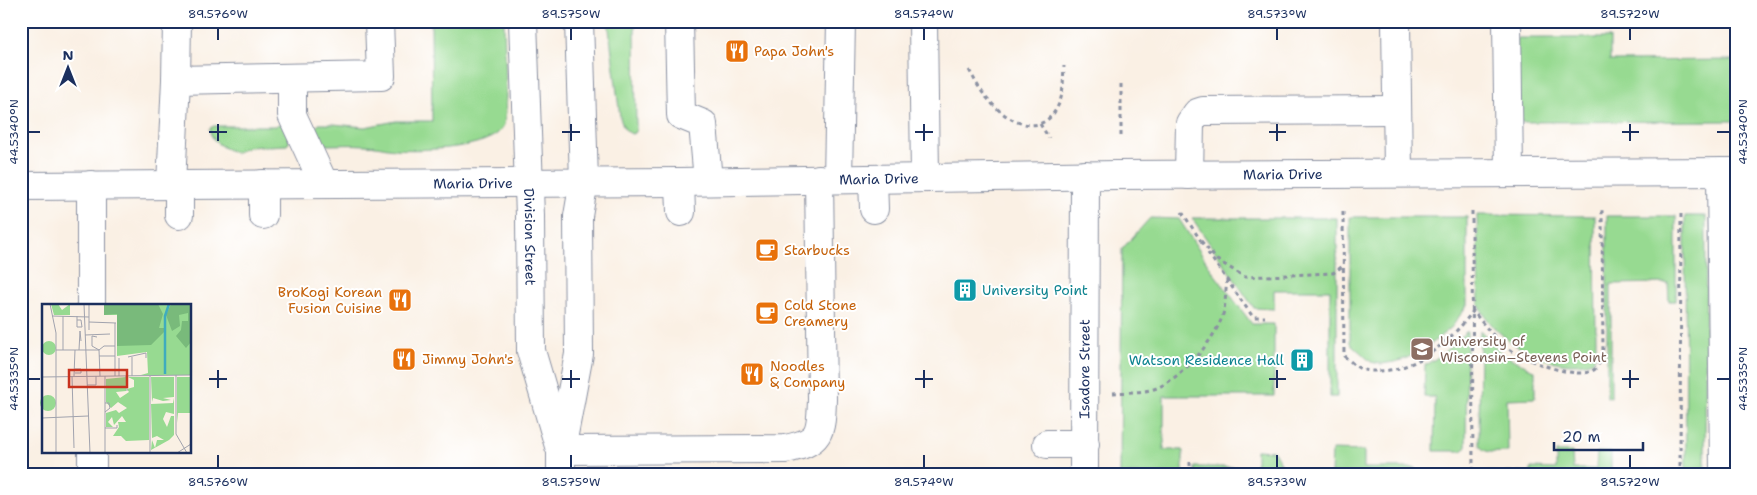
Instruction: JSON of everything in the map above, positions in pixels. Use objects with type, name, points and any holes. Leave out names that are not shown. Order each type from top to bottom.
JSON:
[{"type":"street","points":[[177,21],[175,184],[178,215]]},
{"type":"street","points":[[176,80],[381,76],[379,21]]},
{"type":"street","name":"Division Street","points":[[523,21],[529,182],[531,351],[561,462]]},
{"type":"street","points":[[579,21],[584,181],[578,216],[579,354],[561,462],[785,449],[803,446],[817,435],[821,420],[829,179],[841,21]]},
{"type":"street","points":[[679,21],[681,115],[703,124],[708,181]]},
{"type":"street","points":[[923,21],[925,177]]},
{"type":"street","points":[[1396,21],[1398,173]]},
{"type":"street","points":[[1507,21],[1509,173]]},
{"type":"street","points":[[292,78],[292,115],[324,184]]},
{"type":"street","points":[[1189,175],[1190,122],[1197,113],[1203,111],[1397,110]]},
{"type":"street","points":[[1724,474],[1728,172]]},
{"type":"street","name":"Maria Drive","points":[[21,186],[584,181],[680,182],[1085,175],[1728,172]]},
{"type":"street","name":"Isadore Street","points":[[1084,474],[1085,175]]},
{"type":"street","points":[[873,179],[874,209]]},
{"type":"street","points":[[680,182],[681,212]]},
{"type":"street","points":[[263,184],[263,215]]},
{"type":"street","points":[[91,185],[91,304]]},
{"type":"street","points":[[1047,444],[1084,444]]},
{"type":"street","points":[[92,452],[92,474]]},
{"type":"path","points":[[969,70],[988,100],[1007,117],[1025,124],[1040,124],[1052,115],[1060,101],[1063,91],[1064,66]]},
{"type":"path","points":[[1121,84],[1121,137]]},
{"type":"path","points":[[1040,124],[1048,138]]},
{"type":"path","points":[[1473,311],[1498,340],[1511,351],[1542,365],[1573,373],[1585,373],[1594,370],[1603,356],[1602,210]]},
{"type":"path","points":[[1680,210],[1680,474]]},
{"type":"path","points":[[1472,211],[1473,474]]},
{"type":"path","points":[[1182,212],[1227,282],[1253,316],[1265,316]]},
{"type":"path","points":[[1343,212],[1344,356],[1360,369],[1384,371],[1395,369],[1421,358],[1449,338],[1473,311]]},
{"type":"path","points":[[1201,241],[1217,260],[1245,276],[1334,273],[1344,266]]},
{"type":"path","points":[[1113,392],[1132,392],[1158,387],[1184,370],[1205,347],[1222,318],[1227,282]]},
{"type":"path","points":[[1190,460],[1190,474]]},
{"type":"green space","points":[[431,21],[504,21],[506,108],[503,127],[496,135],[470,145],[436,149],[406,150],[369,145],[326,145],[312,131],[319,124],[365,127],[396,121],[432,121]]},
{"type":"green space","points":[[608,21],[635,21],[636,132],[632,134],[624,127],[620,117]]},
{"type":"green space","points":[[1517,38],[1610,38],[1610,61],[1736,60],[1736,121],[1518,122]]},
{"type":"green space","points":[[282,124],[289,136],[289,143],[287,145],[248,147],[235,153],[222,147],[215,141],[210,128],[214,126],[276,126]]},
{"type":"green space","points":[[1477,215],[1595,216],[1596,348],[1593,361],[1577,364],[1544,359],[1527,352],[1512,342],[1487,319],[1479,305]]},
{"type":"green space","points":[[1607,216],[1676,216],[1676,301],[1669,301],[1668,283],[1611,284],[1611,398],[1607,397]]},
{"type":"green space","points":[[1685,216],[1706,216],[1705,474],[1686,474]]},
{"type":"green space","points":[[1350,217],[1467,217],[1467,305],[1452,327],[1427,347],[1405,359],[1381,364],[1371,362],[1350,343]]},
{"type":"green space","points":[[1150,218],[1179,219],[1213,272],[1252,324],[1274,324],[1274,396],[1164,396],[1164,450],[1183,450],[1183,474],[1120,474],[1122,249]]},
{"type":"green space","points":[[1192,218],[1337,218],[1337,397],[1330,397],[1330,290],[1274,290],[1274,309],[1254,308]]},
{"type":"green space","points":[[1480,330],[1501,353],[1535,371],[1535,398],[1507,399],[1508,452],[1487,451],[1479,443]]},
{"type":"green space","points":[[1467,331],[1466,448],[1462,451],[1434,451],[1435,397],[1424,397],[1425,365],[1440,356]]},
{"type":"green space","points":[[1256,450],[1274,451],[1287,474],[1195,474],[1195,467],[1256,467]]},
{"type":"green space","points":[[1332,450],[1364,451],[1364,468],[1415,468],[1416,472],[1467,472],[1467,474],[1331,474]]},
{"type":"green space","points":[[1556,452],[1572,452],[1573,469],[1596,469],[1597,452],[1611,452],[1611,474],[1478,474],[1478,472],[1531,473],[1531,468],[1556,469]]},
{"type":"place","name":"Papa John's","points":[[737,51]]},
{"type":"place","name":"Starbucks","points":[[767,250]]},
{"type":"place","name":"University Point","points":[[965,290]]},
{"type":"place","name":"BroKogi Korean Fusion Cuisine","points":[[400,300]]},
{"type":"place","name":"Cold Stone Creamery","points":[[767,313]]},
{"type":"place","name":"University of Wisconsin–Stevens Point","points":[[1422,349]]},
{"type":"place","name":"Jimmy John's","points":[[404,359]]},
{"type":"place","name":"Watson Residence Hall","points":[[1302,360]]},
{"type":"place","name":"Noodles & Company","points":[[752,374]]}]
